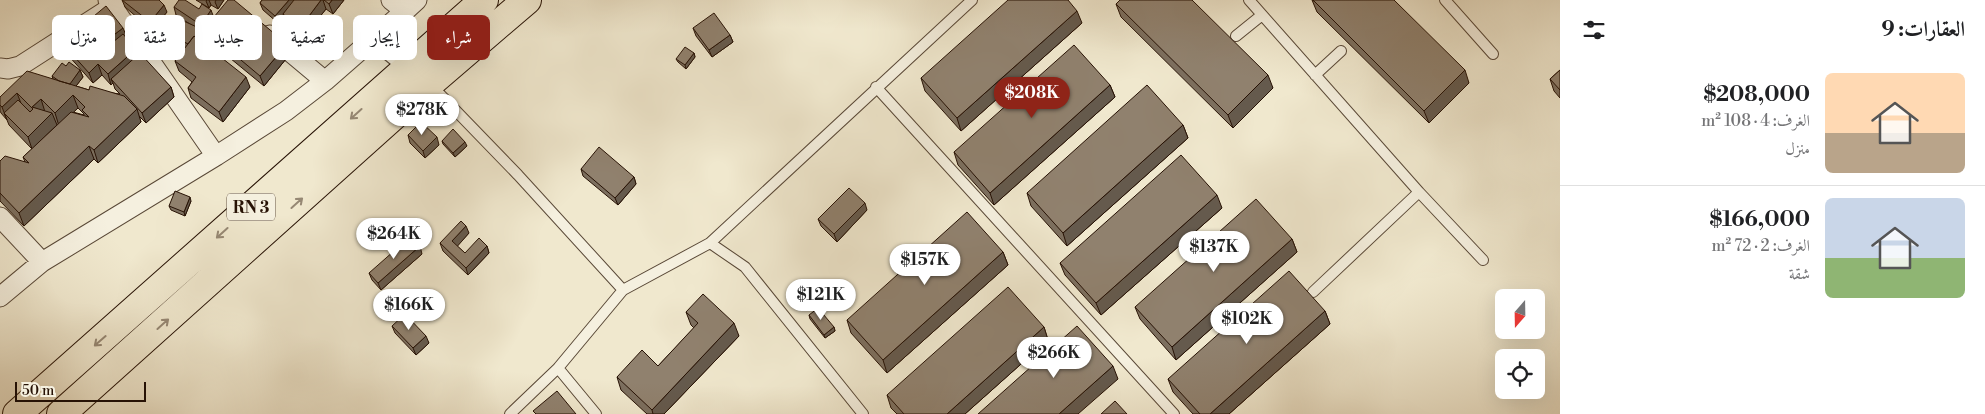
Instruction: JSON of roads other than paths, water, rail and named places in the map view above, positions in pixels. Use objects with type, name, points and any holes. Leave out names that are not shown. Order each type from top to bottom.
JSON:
[{"type":"highway","name":"RN 3","points":[[62,414],[419,75],[484,0]]},
{"type":"highway","name":"RN 3","points":[[17,414],[419,75],[527,0]]},
{"type":"street","points":[[0,68],[8,70],[20,66],[113,2],[216,156]]},
{"type":"street","points":[[394,15],[404,4]]},
{"type":"street","points":[[262,28],[325,81]]},
{"type":"street","points":[[0,297],[42,262],[286,111],[353,56]]},
{"type":"street","points":[[401,60],[419,75]]},
{"type":"street","points":[[0,217],[42,262]]},
{"type":"lane","points":[[510,414],[558,368],[623,290],[710,243],[972,0]]},
{"type":"lane","points":[[1249,0],[1419,192],[1483,260]]},
{"type":"lane","points":[[1445,0],[1493,54]]},
{"type":"lane","points":[[1236,36],[1262,14]]},
{"type":"lane","points":[[1315,75],[1341,51]]},
{"type":"lane","points":[[419,75],[518,175],[623,290]]},
{"type":"lane","points":[[876,87],[1174,414]]},
{"type":"lane","points":[[1313,292],[1419,192]]},
{"type":"lane","points":[[710,243],[745,267],[863,414]]},
{"type":"lane","points":[[558,368],[596,414]]}]
